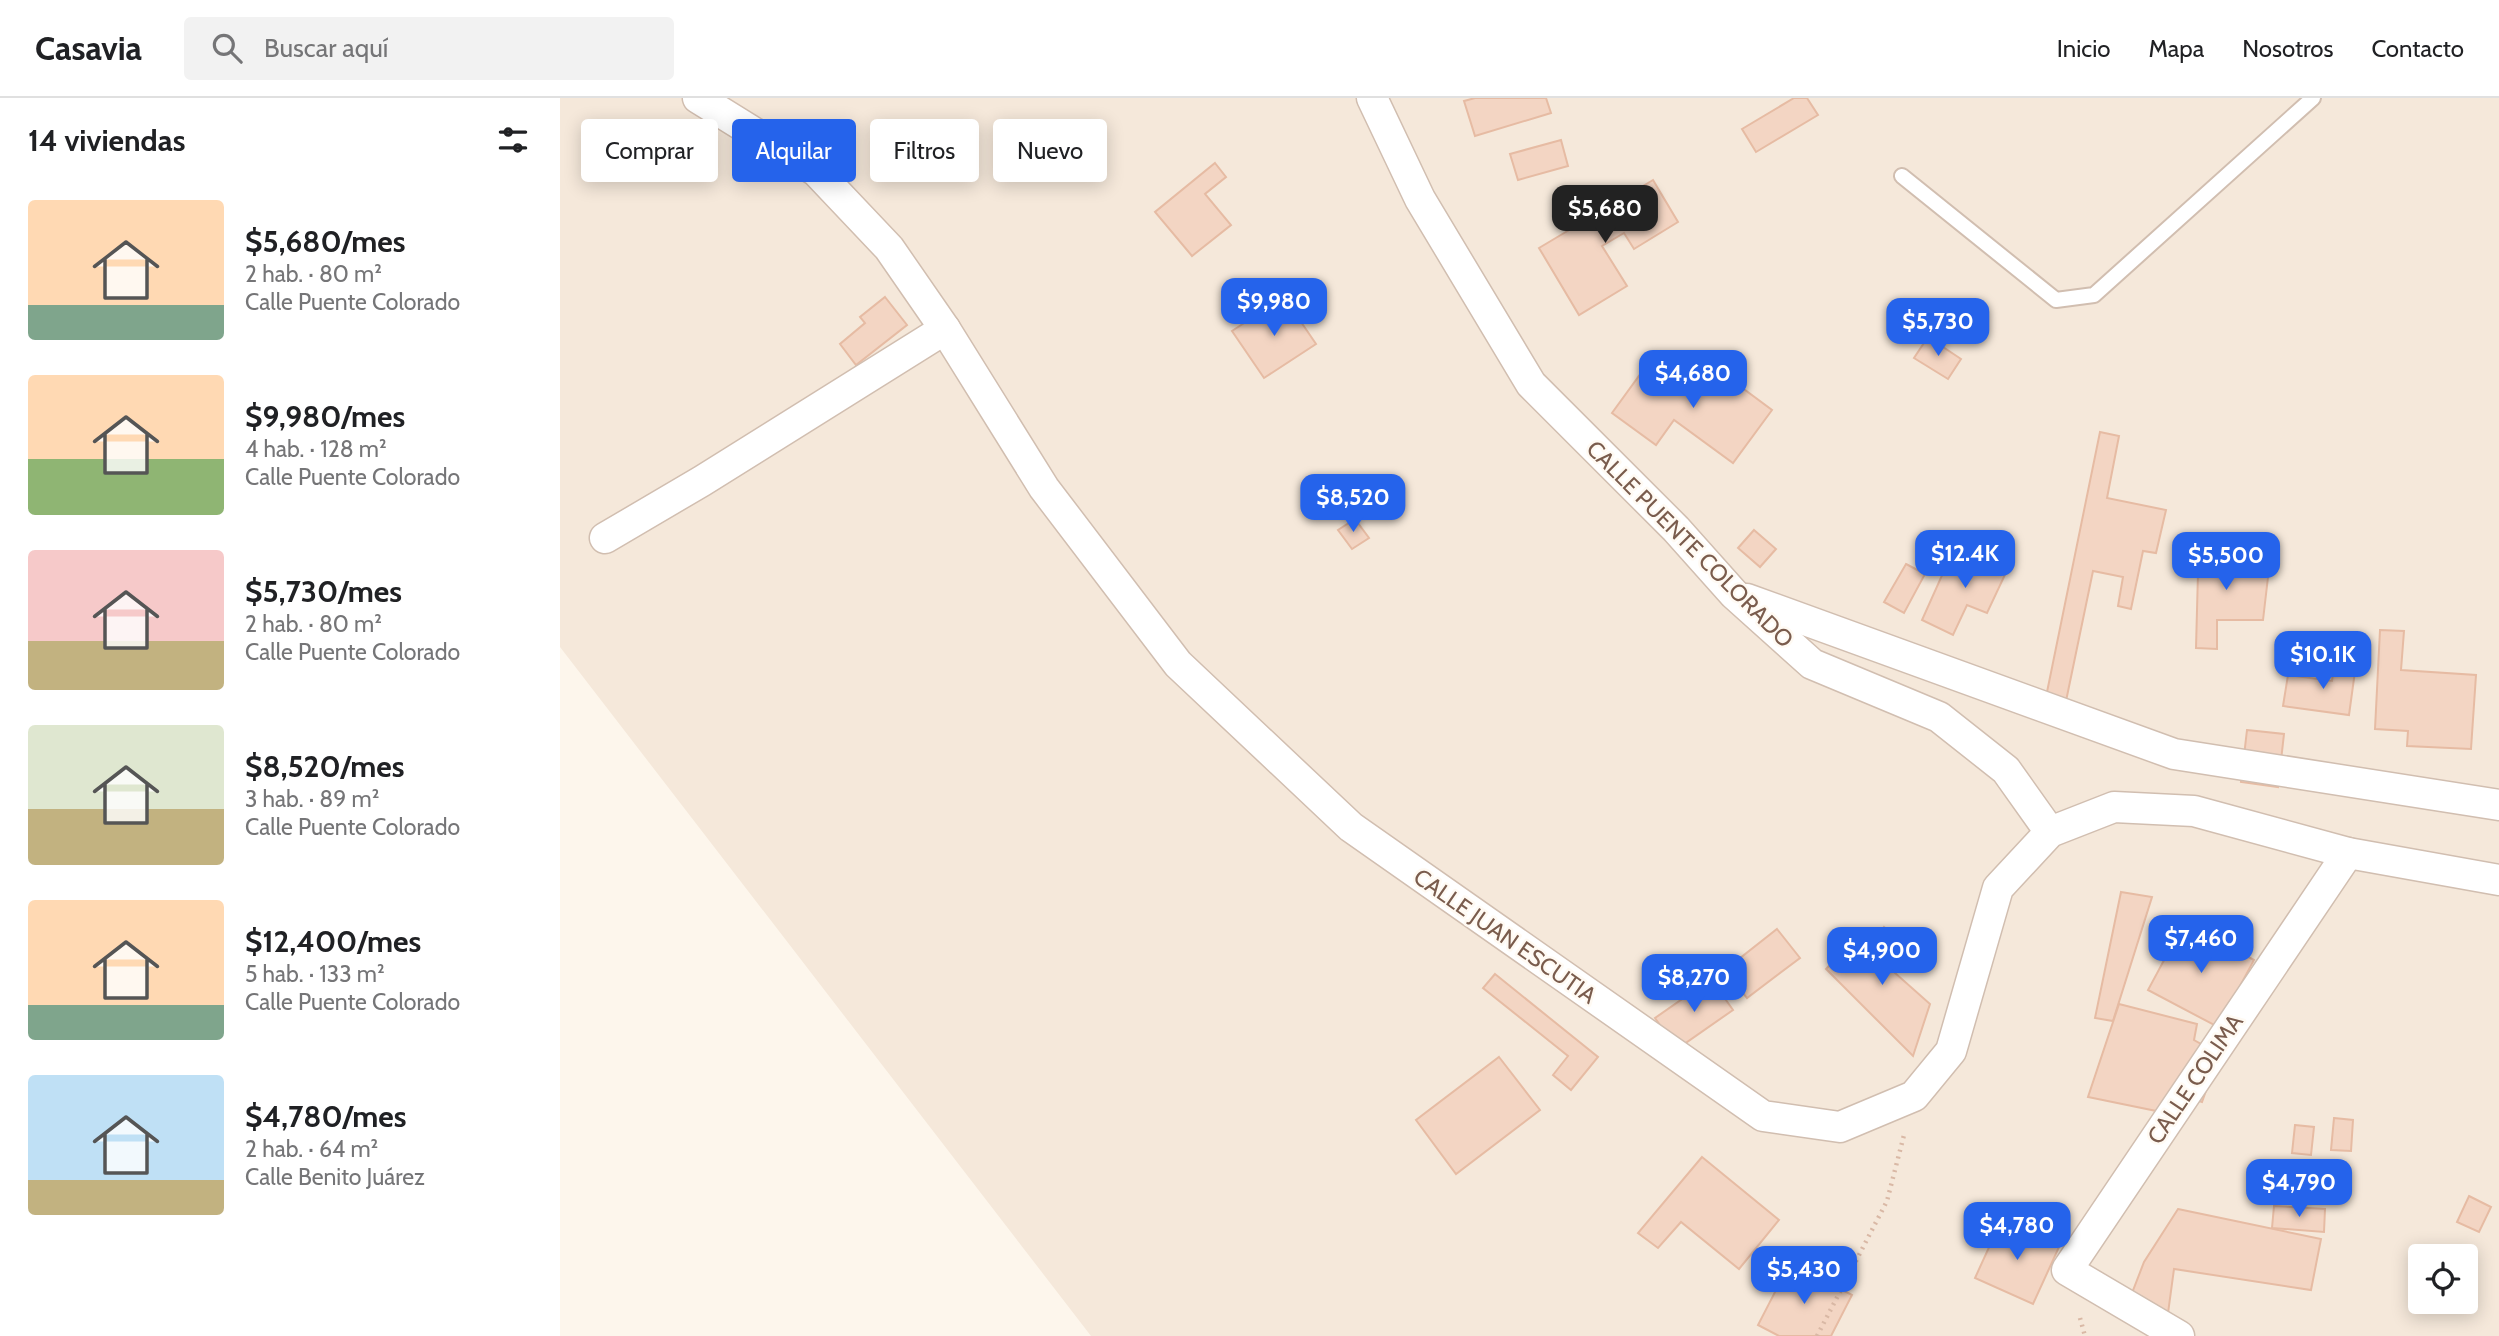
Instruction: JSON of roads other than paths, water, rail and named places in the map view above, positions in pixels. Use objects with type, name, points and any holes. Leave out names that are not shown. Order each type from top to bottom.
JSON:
[{"type":"street","name":"CALLE JUAN ESCUTIA","points":[[698,98],[816,171],[889,248],[945,329],[1044,488],[1178,664],[1351,827],[1763,1116],[1840,1127],[1914,1096],[1951,1051],[1998,888],[2050,832]]},
{"type":"street","name":"CALLE PUENTE COLORADO","points":[[1373,98],[1420,199],[1531,384],[1675,529],[1734,594],[1812,664],[1940,717],[2006,770],[2050,832]]},
{"type":"street","points":[[605,538],[702,481],[945,329]]},
{"type":"street","points":[[1734,594],[2174,754],[2499,805]]},
{"type":"street","points":[[2050,832],[2114,807],[2194,811],[2348,853],[2499,880]]},
{"type":"street","name":"CALLE COLIMA","points":[[2179,1336],[2067,1270],[2348,853]]},
{"type":"lane","points":[[1902,176],[2056,300],[2094,295],[2313,98]]}]
